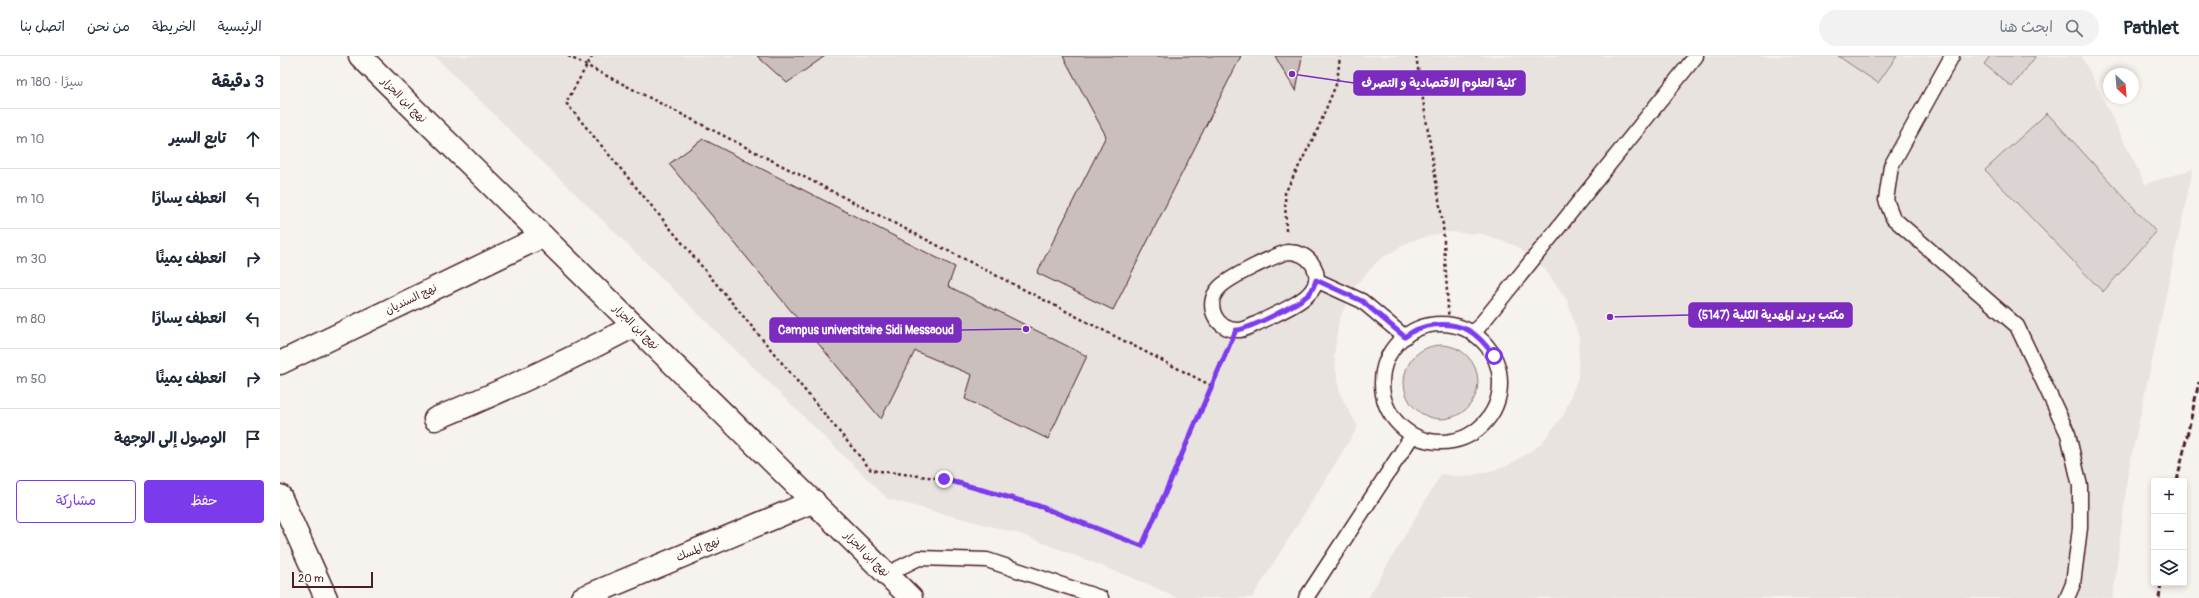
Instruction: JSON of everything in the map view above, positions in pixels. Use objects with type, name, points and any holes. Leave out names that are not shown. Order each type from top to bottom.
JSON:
[{"type":"street","name":"نهج ابن الجزار","points":[[360,56],[911,598]]},
{"type":"street","name":"نهج السنديان","points":[[280,363],[543,236]]},
{"type":"street","points":[[435,419],[504,391],[562,364],[634,326]]},
{"type":"street","points":[[280,496],[326,598]]},
{"type":"street","name":"نهج المسك","points":[[585,597],[814,501]]},
{"type":"lane","points":[[1473,334],[1696,56]]},
{"type":"lane","points":[[1952,56],[1890,166],[1886,200],[1893,218],[2017,326],[2068,434],[2080,486],[2080,528],[2073,584],[2067,598]]},
{"type":"lane","points":[[1287,252],[1294,252],[1308,259],[1313,265],[1316,280],[1314,288],[1303,299],[1249,328],[1236,330],[1226,328],[1215,317],[1212,302],[1215,294],[1226,283],[1287,252]]},
{"type":"lane","points":[[1316,280],[1362,301],[1405,337]]},
{"type":"lane","points":[[1429,325],[1449,325],[1468,330],[1473,334],[1483,341],[1494,356],[1500,374],[1500,393],[1494,411],[1482,426],[1460,439],[1448,442],[1429,442],[1412,436],[1396,423],[1385,405],[1381,385],[1384,365],[1394,346],[1410,333],[1429,325]]},
{"type":"lane","points":[[1306,598],[1412,436]]},
{"type":"lane","points":[[887,574],[919,558],[987,560],[1101,598]]},
{"type":"path","points":[[568,56],[1212,386]]},
{"type":"path","points":[[592,56],[566,103],[871,470],[944,479],[1039,506],[1142,546],[1236,330]]},
{"type":"path","points":[[1287,252],[1285,193],[1317,131],[1337,82],[1340,56]]},
{"type":"path","points":[[1416,56],[1442,225],[1449,325]]},
{"type":"shaded area","points":[[434,56],[2082,56],[2103,99],[2103,104],[2106,104],[2145,184],[2193,169],[2128,473],[2113,598],[1368,598],[1441,474],[1465,477],[1505,467],[1540,445],[1564,414],[1578,377],[1579,338],[1567,300],[1544,268],[1516,246],[1482,234],[1446,232],[1411,241],[1380,259],[1354,287],[1339,320],[1334,357],[1340,394],[1358,427],[1252,598],[1176,598],[1150,585],[1020,534],[888,499]]},
{"type":"shaded area","points":[[1838,56],[1897,56],[1878,83]]},
{"type":"shaded area","points":[[1990,56],[2036,56],[2012,87],[1984,64]]},
{"type":"shaded area","points":[[2047,113],[2156,232],[2103,292],[1985,170]]},
{"type":"shaded area","points":[[1434,345],[1448,345],[1462,351],[1472,361],[1478,375],[1478,389],[1472,403],[1462,413],[1448,419],[1434,419],[1420,413],[1410,403],[1404,389],[1404,375],[1410,361],[1420,351]]},
{"type":"building","points":[[757,56],[825,56],[787,83]]},
{"type":"building","points":[[1063,56],[1241,56],[1113,310],[1037,273],[1106,136]]},
{"type":"building","points":[[1275,56],[1302,56],[1296,92]]},
{"type":"building","points":[[703,139],[955,267],[948,286],[1087,356],[1048,439],[965,399],[972,375],[915,351],[881,419],[669,164]]},
{"type":"railway","points":[[2178,478],[2199,382]]},
{"type":"railway","points":[[2159,598],[2161,586]]},
{"type":"place","name":"كلية العلوم الاقتصادية و التصرف","points":[[1292,74]]},
{"type":"place","name":"مكتب بريد المهدية الكلية (5147)","points":[[1610,317]]},
{"type":"place","name":"Campus universitaire Sidi Messaoud","points":[[1026,329]]},
{"type":"route","points":[[944,479],[1039,506],[1142,546],[1236,330],[1249,328],[1303,299],[1314,288],[1316,280],[1362,301],[1405,337],[1410,333],[1429,325],[1449,325],[1468,330],[1483,341],[1494,356]]}]
